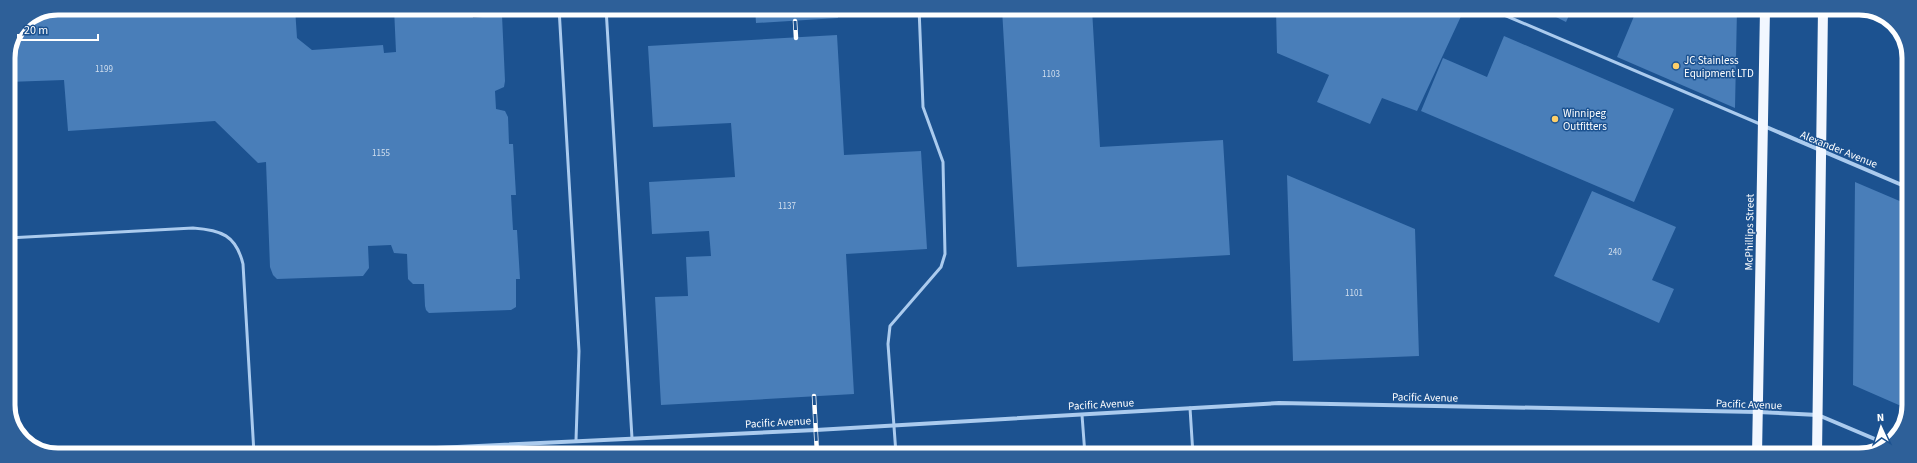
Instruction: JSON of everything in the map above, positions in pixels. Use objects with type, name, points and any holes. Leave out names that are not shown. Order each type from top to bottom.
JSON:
[{"type":"main road","name":"McPhillips Street","points":[[1757,448],[1765,15]]},
{"type":"main road","points":[[1817,448],[1823,15]]},
{"type":"street","name":"Alexander Avenue","points":[[1764,126],[1902,185]]},
{"type":"street","name":"Pacific Avenue","points":[[423,448],[895,425],[1279,403],[1758,412],[1818,415],[1881,442]]},
{"type":"lane","points":[[559,15],[579,351],[576,440]]},
{"type":"lane","points":[[606,15],[632,438]]},
{"type":"lane","points":[[896,448],[888,344],[890,326],[941,267],[945,254],[943,162],[922,107],[919,15]]},
{"type":"lane","points":[[1504,15],[1764,126]]},
{"type":"lane","points":[[15,238],[193,228],[210,229],[225,235],[235,242],[240,252],[243,264],[254,448]]},
{"type":"lane","points":[[1190,408],[1193,448]]},
{"type":"lane","points":[[1082,414],[1085,448]]},
{"type":"building","points":[[58,15],[295,15],[297,38],[312,50],[383,45],[384,53],[396,52],[394,15],[473,15],[473,18],[502,15],[505,81],[504,87],[495,91],[496,109],[505,111],[508,117],[509,144],[513,144],[516,195],[511,195],[513,230],[517,230],[520,279],[516,279],[516,307],[511,310],[429,313],[425,306],[424,284],[413,284],[408,279],[407,254],[394,253],[391,245],[368,246],[369,268],[363,276],[277,279],[273,275],[270,267],[266,162],[258,163],[215,121],[68,131],[64,80],[15,82],[15,58],[18,42],[22,34],[34,22],[42,18]]},
{"type":"building","points":[[755,15],[838,15],[838,18],[756,23]]},
{"type":"building","points":[[1002,15],[1092,15],[1100,147],[1223,140],[1230,255],[1017,267]]},
{"type":"building","points":[[1276,15],[1462,15],[1417,111],[1382,98],[1370,124],[1317,102],[1329,75],[1277,53]]},
{"type":"building","points":[[1552,15],[1569,15],[1566,22]]},
{"type":"building","points":[[1634,15],[1737,15],[1735,108],[1617,57]]},
{"type":"building","points":[[837,35],[844,155],[921,151],[927,249],[846,254],[854,394],[661,405],[655,297],[688,296],[686,257],[711,256],[709,231],[652,234],[649,182],[735,177],[731,123],[653,127],[648,46]]},
{"type":"building","name":"Winnipeg Outfitters","points":[[1504,36],[1674,109],[1634,202],[1421,111],[1443,58],[1487,77]]},
{"type":"building","points":[[1287,175],[1415,229],[1419,356],[1293,361]]},
{"type":"building","points":[[1855,182],[1902,202],[1902,406],[1853,385]]},
{"type":"building","points":[[1592,191],[1676,227],[1652,280],[1674,289],[1659,323],[1554,276]]},
{"type":"railway","points":[[795,21],[796,38]]},
{"type":"railway","points":[[814,396],[817,448]]},
{"type":"place","name":"JC Stainless Equipment LTD","points":[[1676,66]]},
{"type":"place","name":"Winnipeg Outfitters","points":[[1555,119]]}]
